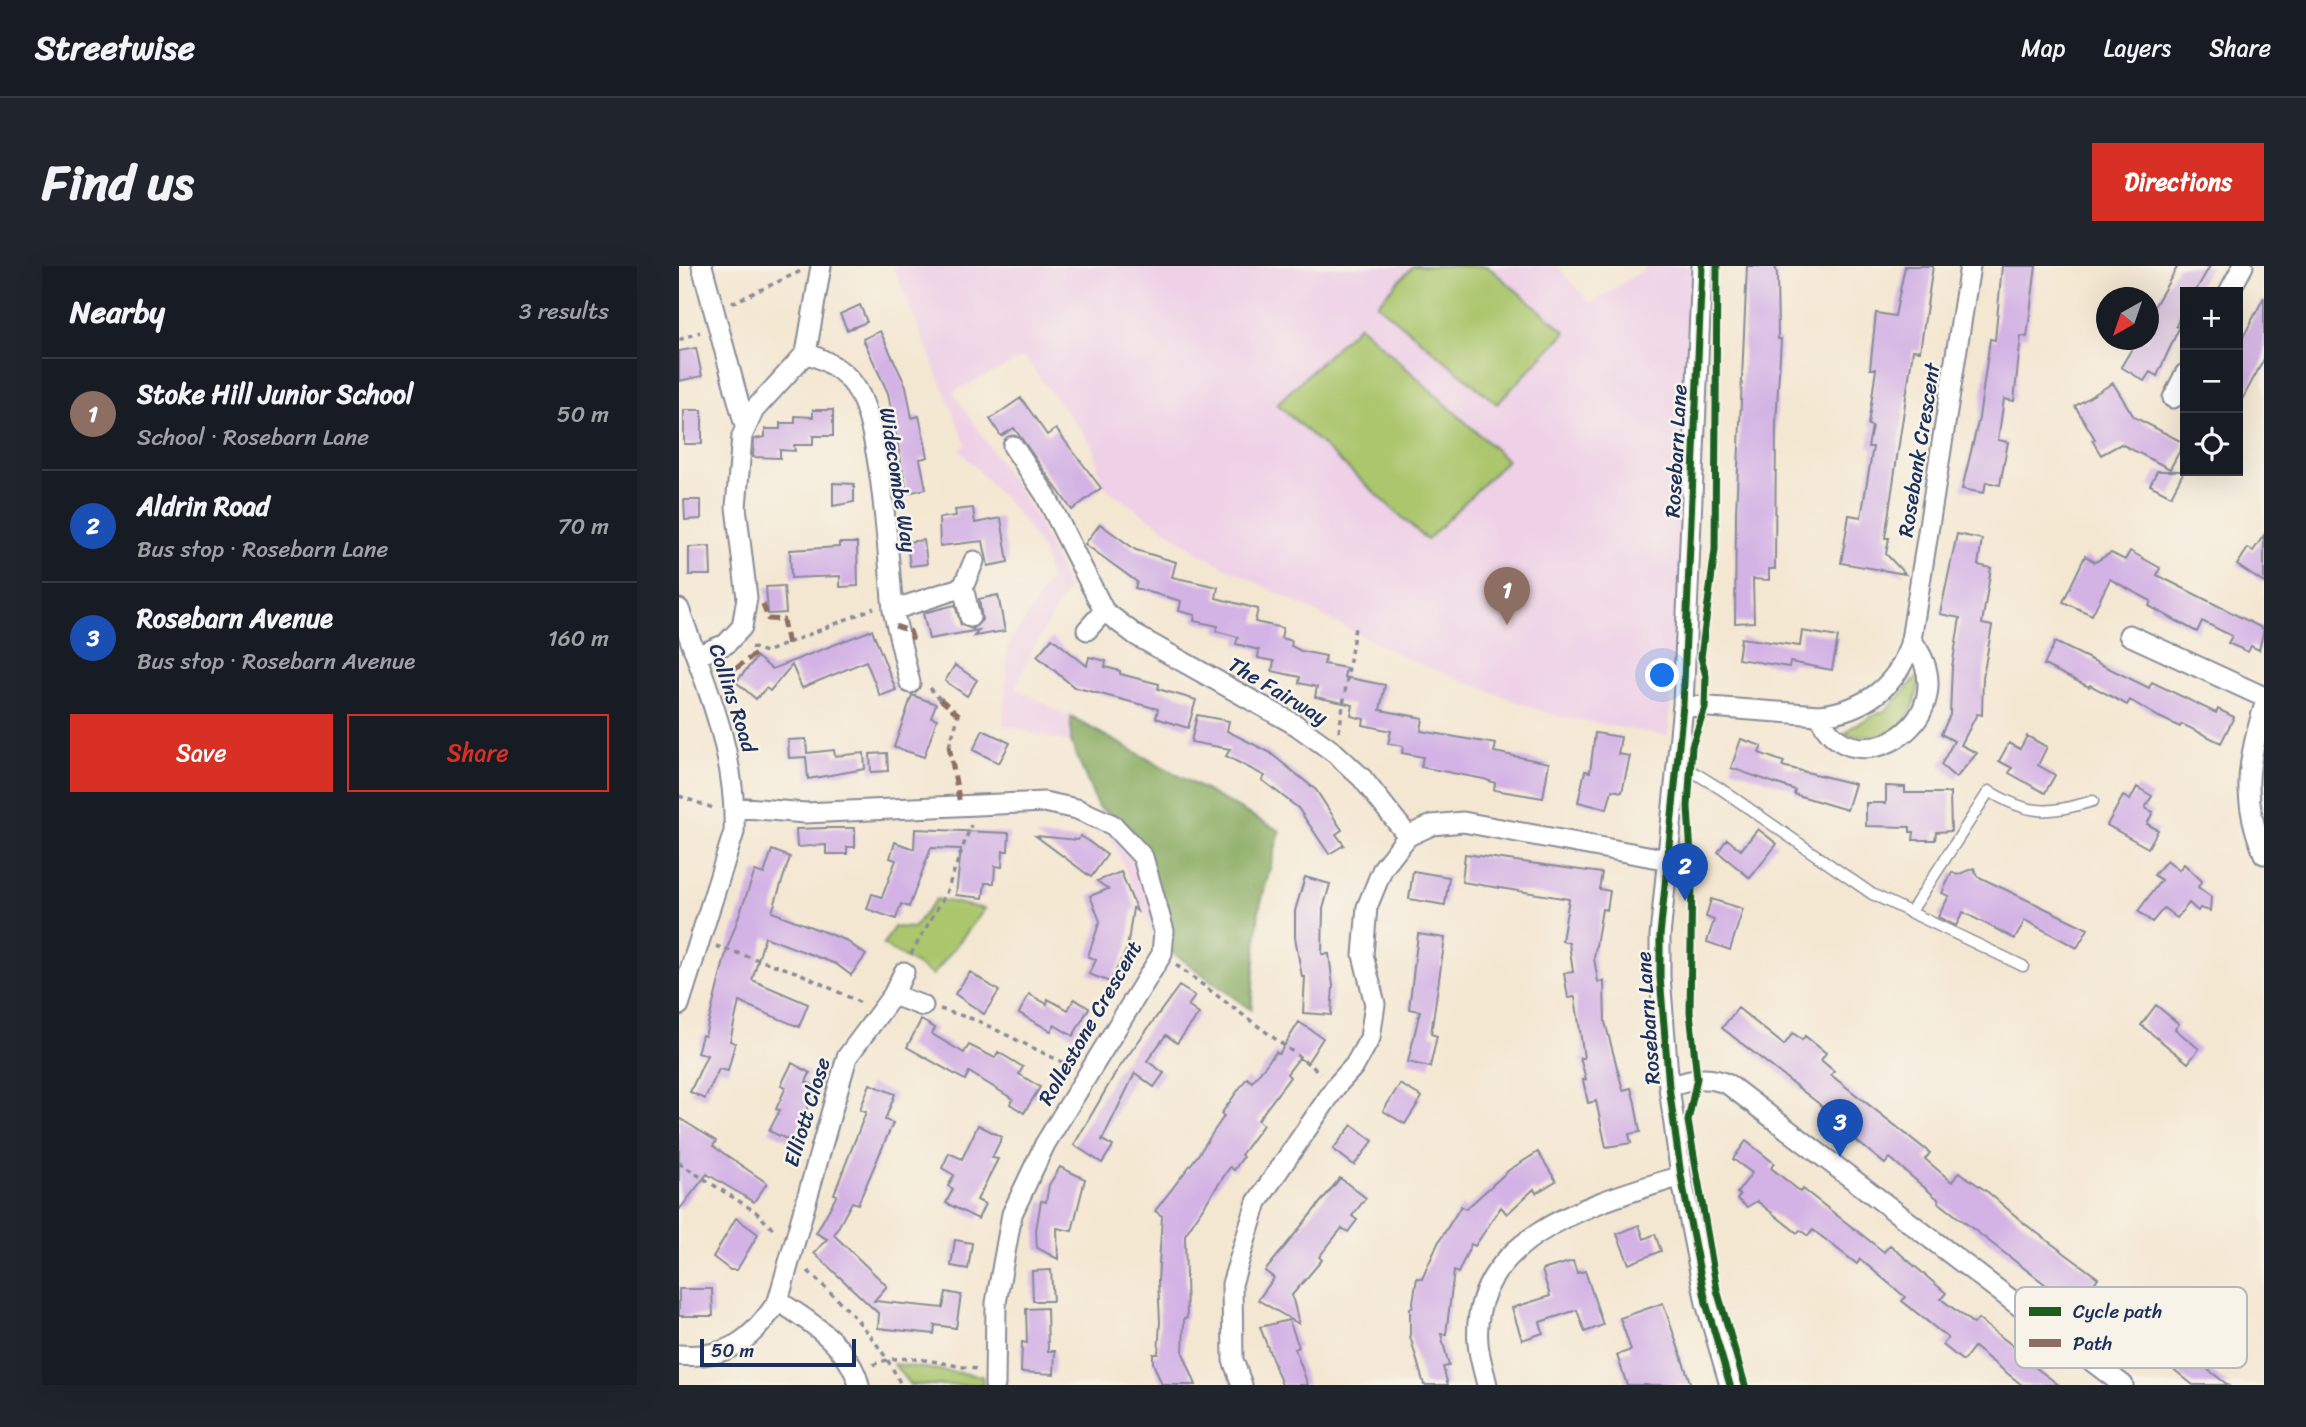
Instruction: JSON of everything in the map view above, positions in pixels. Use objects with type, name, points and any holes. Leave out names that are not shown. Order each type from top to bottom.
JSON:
[{"type":"street","points":[[702,266],[745,426]]},
{"type":"street","points":[[696,656],[726,644],[742,627],[747,598],[736,507],[738,453],[745,426],[754,410],[806,353],[821,266]]},
{"type":"street","name":"Rosebarn Lane","points":[[1702,266],[1683,705],[1660,936],[1669,1087],[1681,1176],[1706,1303],[1730,1385]]},
{"type":"street","name":"Rosebank Crescent","points":[[1683,705],[1819,715],[1857,706],[1882,691],[1907,655],[1970,266]]},
{"type":"street","points":[[2232,287],[2243,266]]},
{"type":"street","name":"Widecombe Way","points":[[806,353],[842,372],[862,399],[882,494],[893,606],[910,683]]},
{"type":"street","points":[[2173,398],[2180,384]]},
{"type":"street","name":"The Fairway","points":[[1013,446],[1045,494],[1104,611],[1137,636],[1296,725],[1335,753],[1362,778],[1408,836]]},
{"type":"street","points":[[970,617],[963,587],[974,561]]},
{"type":"street","points":[[893,606],[963,587]]},
{"type":"street","name":"Collins Road","points":[[679,609],[724,736],[732,769],[735,811],[733,832],[679,1005]]},
{"type":"street","points":[[1087,630],[1104,611]]},
{"type":"street","points":[[2129,635],[2264,697]]},
{"type":"street","points":[[1819,715],[1830,733],[1851,746],[1885,745],[1898,738],[1916,719],[1928,692],[1925,661],[1911,640]]},
{"type":"street","points":[[2264,707],[2254,739],[2247,796],[2250,818],[2264,854]]},
{"type":"street","name":"Rollestone Crescent","points":[[735,811],[805,813],[1044,802],[1077,809],[1122,832],[1143,857],[1164,931],[1162,954],[1045,1143],[1012,1214],[996,1303],[995,1377]]},
{"type":"street","points":[[1242,1385],[1233,1360],[1232,1284],[1257,1202],[1337,1085],[1355,1065],[1370,1038],[1375,1004],[1363,955],[1367,907],[1383,868],[1408,836],[1432,825],[1462,822],[1669,860]]},
{"type":"street","name":"Elliott Close","points":[[679,1356],[694,1357],[741,1343],[758,1330],[778,1301],[795,1259],[847,1057],[893,995],[904,972]]},
{"type":"street","points":[[893,995],[923,1006]]},
{"type":"street","points":[[1669,1087],[1697,1078],[1718,1080],[1729,1085],[2015,1303]]},
{"type":"street","points":[[1487,1385],[1478,1341],[1482,1304],[1496,1271],[1535,1233],[1593,1204],[1681,1176]]},
{"type":"street","points":[[778,1301],[815,1324],[841,1352],[859,1385]]},
{"type":"street","points":[[2101,1368],[2123,1385]]},
{"type":"lane","points":[[1677,762],[1721,789],[1872,894],[2023,966]]},
{"type":"lane","points":[[1910,913],[1989,791],[2023,810],[2064,810],[2093,801]]},
{"type":"path","points":[[746,298],[812,266]]},
{"type":"path","points":[[754,649],[766,652],[893,606]]},
{"type":"path","points":[[1335,753],[1355,627]]},
{"type":"path","points":[[949,746],[959,715]]},
{"type":"path","points":[[679,796],[735,811]]},
{"type":"path","points":[[904,972],[907,960],[946,893],[978,804]]},
{"type":"path","points":[[700,941],[799,973],[852,998],[878,1014]]},
{"type":"path","points":[[1162,954],[1337,1085]]},
{"type":"path","points":[[923,1006],[943,1009],[976,1020],[1088,1075]]},
{"type":"path","points":[[679,1163],[756,1212],[776,1232],[795,1259],[860,1321],[889,1359],[901,1385]]},
{"type":"path","points":[[889,1359],[978,1370],[995,1377]]},
{"type":"shaded area","points":[[893,266],[1557,266],[1591,304],[1649,266],[1695,266],[1689,459],[1668,736],[1551,715],[1410,660],[1202,555],[1102,485],[1093,446],[1024,357],[953,392],[1034,514],[1068,589],[1032,650],[1016,688],[1280,831],[1259,910],[1251,1010],[1155,939],[1071,743],[1003,725],[1008,646],[1050,579],[1043,552],[1024,521],[959,449],[966,444]]},
{"type":"green space","points":[[1413,266],[1487,266],[1566,332],[1497,404],[1377,304]]},
{"type":"green space","points":[[1359,325],[1507,460],[1427,540],[1277,404]]},
{"type":"green space","points":[[1921,673],[1914,704],[1900,725],[1878,736],[1845,734],[1853,726],[1888,709]]},
{"type":"green space","points":[[1071,717],[1280,831],[1259,910],[1251,1010],[1169,950],[1148,855],[1125,822],[1098,807],[1071,742]]},
{"type":"green space","points":[[936,899],[985,909],[933,975],[883,945],[894,927],[913,928]]},
{"type":"green space","points":[[894,1364],[982,1376],[983,1385],[910,1385]]},
{"type":"building","points":[[1747,266],[1775,266],[1777,274],[1778,339],[1781,339],[1776,423],[1775,569],[1769,569],[1769,580],[1753,579],[1754,622],[1735,623],[1736,513]]},
{"type":"building","points":[[1905,266],[1933,266],[1920,351],[1913,350],[1885,538],[1889,538],[1886,554],[1905,574],[1841,563],[1849,515],[1861,517],[1873,447],[1868,447],[1872,426],[1868,425],[1876,369],[1870,369],[1876,313],[1895,316]]},
{"type":"building","points":[[2002,266],[2036,266],[2027,337],[2021,336],[2014,401],[2004,399],[1998,440],[2008,442],[2000,485],[1986,482],[1984,493],[1962,489],[1979,418],[1990,339],[1995,340]]},
{"type":"building","points":[[2178,266],[2210,266],[2198,287],[2180,287],[2180,316],[2176,326],[2179,328],[2157,376],[2150,372],[2144,381],[2121,367],[2131,350],[2159,350],[2159,298]]},
{"type":"building","points":[[2264,297],[2264,359],[2243,398],[2243,350],[2243,337]]},
{"type":"building","points":[[860,305],[867,322],[847,330],[840,314]]},
{"type":"building","points":[[880,331],[906,386],[912,418],[919,416],[928,457],[920,459],[926,489],[907,493],[888,393],[863,339]]},
{"type":"building","points":[[696,348],[702,376],[679,381],[679,351]]},
{"type":"building","points":[[2113,383],[2134,417],[2180,441],[2180,450],[2170,469],[2121,444],[2101,455],[2092,440],[2095,439],[2075,406]]},
{"type":"building","points":[[1021,398],[1047,435],[1056,429],[1101,488],[1072,510],[1014,428],[1001,436],[990,419]]},
{"type":"building","points":[[684,410],[702,410],[702,444],[684,444]]},
{"type":"building","points":[[813,410],[833,410],[833,436],[813,436],[813,445],[794,445],[795,451],[780,450],[780,458],[753,457],[754,439],[765,437],[765,429],[780,429],[780,423],[795,423],[795,416],[813,417]]},
{"type":"building","points":[[2157,471],[2180,471],[2181,476],[2171,496],[2150,485]]},
{"type":"building","points":[[833,483],[854,484],[854,502],[833,506]]},
{"type":"building","points":[[684,500],[701,500],[701,519],[685,520]]},
{"type":"building","points":[[973,508],[975,523],[1001,518],[1008,562],[988,566],[983,541],[940,546],[939,518],[956,516],[955,510]]},
{"type":"building","points":[[1100,524],[1136,550],[1176,562],[1172,577],[1218,587],[1216,598],[1258,609],[1255,622],[1283,628],[1281,638],[1292,641],[1291,646],[1301,651],[1326,656],[1324,664],[1346,668],[1344,677],[1385,685],[1380,710],[1423,718],[1421,731],[1496,744],[1494,752],[1549,763],[1543,798],[1494,790],[1495,783],[1484,779],[1421,767],[1423,757],[1402,753],[1403,746],[1388,744],[1391,731],[1363,725],[1364,719],[1351,716],[1353,705],[1315,697],[1317,687],[1299,683],[1300,677],[1272,671],[1274,661],[1258,658],[1259,650],[1236,644],[1238,637],[1216,631],[1218,626],[1194,621],[1195,615],[1179,611],[1181,601],[1135,588],[1137,582],[1085,544]]},
{"type":"building","points":[[1957,534],[1982,539],[1978,565],[1991,568],[1982,624],[1992,626],[1983,677],[1982,715],[1977,714],[1961,745],[1977,753],[1956,778],[1941,765],[1954,741],[1941,734],[1950,715],[1952,667],[1960,618],[1940,614]]},
{"type":"building","points":[[2264,535],[2264,583],[2237,565],[2248,548],[2253,551]]},
{"type":"building","points":[[924,540],[927,564],[910,566],[907,542]]},
{"type":"building","points":[[839,543],[857,543],[858,586],[840,587],[840,576],[791,578],[790,550],[839,547]]},
{"type":"building","points":[[710,546],[711,575],[689,575],[689,547]]},
{"type":"building","points":[[2130,551],[2160,568],[2157,575],[2264,629],[2259,650],[2251,646],[2248,652],[2228,643],[2232,636],[2202,621],[2197,632],[2149,606],[2151,601],[2110,579],[2092,615],[2063,602],[2085,556],[2095,562],[2111,553],[2125,560]]},
{"type":"building","points":[[784,586],[786,613],[768,614],[766,587]]},
{"type":"building","points":[[998,595],[1005,631],[974,636],[979,630],[929,639],[923,613],[955,605],[961,625],[973,629],[982,620],[979,599]]},
{"type":"building","points":[[872,630],[896,690],[880,696],[866,661],[802,688],[792,665],[770,691],[766,688],[756,699],[736,682],[757,657],[772,669]]},
{"type":"building","points":[[1802,631],[1838,637],[1832,670],[1790,662],[1789,667],[1738,659],[1741,638],[1800,646]]},
{"type":"building","points":[[1052,638],[1087,666],[1089,657],[1106,661],[1105,667],[1120,671],[1120,674],[1159,684],[1158,689],[1196,700],[1188,728],[1156,718],[1158,709],[1074,687],[1037,656]]},
{"type":"building","points":[[2055,642],[2149,688],[2152,682],[2216,713],[2218,709],[2234,717],[2221,743],[2182,724],[2180,727],[2130,700],[2127,705],[2044,665]]},
{"type":"building","points":[[955,665],[977,680],[967,696],[945,681]]},
{"type":"building","points":[[912,695],[936,704],[931,717],[937,719],[924,757],[894,747]]},
{"type":"building","points":[[1197,715],[1229,721],[1227,731],[1269,752],[1316,790],[1342,830],[1336,834],[1344,845],[1329,854],[1298,808],[1262,780],[1265,776],[1226,756],[1230,749],[1191,742]]},
{"type":"building","points":[[983,730],[1010,743],[999,763],[973,750]]},
{"type":"building","points":[[1595,733],[1621,737],[1618,754],[1630,756],[1622,792],[1612,790],[1607,809],[1578,802],[1585,771],[1590,772]]},
{"type":"building","points":[[2027,736],[2047,747],[2038,765],[2055,775],[2045,793],[2009,773],[2012,768],[1999,761],[2009,743],[2020,749]]},
{"type":"building","points":[[806,739],[807,753],[834,750],[835,756],[864,753],[865,769],[808,779],[806,757],[789,758],[788,740]]},
{"type":"building","points":[[1741,739],[1762,746],[1759,753],[1784,762],[1782,766],[1855,784],[1847,810],[1794,794],[1795,790],[1731,768]]},
{"type":"building","points":[[887,753],[888,771],[871,772],[870,754]]},
{"type":"building","points":[[1886,786],[1905,787],[1905,793],[1950,793],[1951,831],[1936,832],[1935,840],[1913,840],[1914,832],[1910,832],[1910,827],[1866,826],[1866,803],[1886,803]]},
{"type":"building","points":[[2137,787],[2152,796],[2145,808],[2153,812],[2147,824],[2158,830],[2148,848],[2107,825],[2123,796],[2130,800]]},
{"type":"building","points":[[855,828],[855,847],[847,847],[847,854],[826,854],[826,845],[797,847],[796,829]]},
{"type":"building","points":[[915,829],[1009,833],[1008,851],[1003,851],[1002,867],[995,866],[994,883],[985,883],[983,898],[956,895],[961,849],[931,848],[909,907],[901,904],[896,919],[867,909],[872,894],[882,897],[896,860],[890,858],[895,842],[914,849]]},
{"type":"building","points":[[1758,829],[1777,844],[1750,878],[1718,852],[1727,839],[1741,850]]},
{"type":"building","points":[[1036,836],[1078,840],[1081,836],[1107,855],[1091,877]]},
{"type":"building","points":[[772,850],[790,857],[772,912],[845,940],[866,955],[851,975],[836,964],[765,937],[752,980],[808,1004],[799,1027],[739,1002],[730,1041],[735,1043],[728,1071],[719,1069],[705,1099],[690,1092],[707,1055],[697,1053],[702,1035],[705,1036],[727,949],[755,871],[764,874]]},
{"type":"building","points":[[1465,854],[1602,873],[1599,889],[1610,891],[1607,910],[1602,909],[1594,958],[1598,982],[1604,981],[1605,1022],[1623,1090],[1631,1088],[1635,1103],[1640,1132],[1629,1134],[1631,1143],[1606,1147],[1596,1101],[1588,1103],[1583,1080],[1586,1079],[1580,1058],[1584,1058],[1575,997],[1568,998],[1564,973],[1573,972],[1569,943],[1562,941],[1569,899],[1462,882]]},
{"type":"building","points":[[2167,860],[2179,870],[2184,864],[2202,881],[2198,887],[2211,897],[2210,911],[2200,908],[2198,911],[2189,903],[2177,918],[2164,908],[2152,922],[2138,911],[2161,880],[2154,875]]},
{"type":"building","points":[[1974,868],[1977,876],[2088,929],[2077,948],[2025,920],[2015,939],[1963,912],[1956,926],[1938,917],[1949,896],[1942,893],[1952,872],[1957,875]]},
{"type":"building","points":[[1413,871],[1449,877],[1445,905],[1409,899]]},
{"type":"building","points":[[1121,872],[1137,911],[1133,908],[1127,949],[1110,982],[1089,974],[1096,960],[1088,956],[1100,921],[1090,896],[1108,889],[1097,881]]},
{"type":"building","points":[[1305,877],[1330,884],[1323,909],[1322,954],[1329,954],[1333,986],[1331,1015],[1303,1013],[1305,977],[1302,977],[1295,937],[1295,911]]},
{"type":"building","points":[[1711,899],[1743,909],[1730,950],[1707,942],[1714,920],[1706,917]]},
{"type":"building","points":[[1418,934],[1445,938],[1431,1034],[1437,1036],[1430,1067],[1408,1062],[1420,1011],[1409,1009]]},
{"type":"building","points":[[970,972],[999,991],[984,1014],[955,994]]},
{"type":"building","points":[[1179,986],[1195,996],[1188,1006],[1199,1014],[1177,1043],[1166,1035],[1147,1061],[1164,1073],[1154,1087],[1135,1073],[1102,1140],[1113,1146],[1102,1163],[1074,1145],[1116,1072]]},
{"type":"building","points":[[1029,994],[1047,1004],[1048,999],[1068,1010],[1074,999],[1089,1008],[1073,1036],[1054,1025],[1051,1031],[1019,1013]]},
{"type":"building","points":[[2156,1005],[2179,1024],[2175,1029],[2199,1049],[2188,1063],[2141,1025]]},
{"type":"building","points":[[1738,1008],[1784,1045],[1793,1033],[1802,1040],[1805,1036],[1826,1053],[1821,1060],[1834,1071],[1831,1075],[1930,1153],[1925,1159],[1952,1182],[1959,1172],[1989,1193],[2025,1224],[2098,1278],[2093,1285],[2095,1287],[2049,1287],[1938,1202],[1939,1200],[1890,1158],[1885,1164],[1822,1113],[1824,1109],[1818,1103],[1722,1028]]},
{"type":"building","points":[[921,1020],[935,1028],[932,1034],[964,1053],[969,1045],[995,1058],[998,1052],[1023,1067],[1019,1074],[1040,1087],[1024,1113],[1010,1104],[1013,1099],[969,1072],[965,1080],[907,1047]]},
{"type":"building","points":[[1299,1022],[1323,1038],[1307,1063],[1299,1058],[1287,1074],[1290,1077],[1258,1120],[1263,1125],[1241,1155],[1243,1157],[1234,1170],[1230,1167],[1185,1235],[1187,1318],[1184,1319],[1183,1353],[1196,1385],[1162,1385],[1153,1363],[1153,1354],[1158,1354],[1160,1322],[1158,1281],[1162,1216],[1155,1211],[1198,1155],[1224,1116],[1221,1114],[1247,1078],[1252,1082],[1276,1052],[1279,1054]]},
{"type":"building","points":[[792,1063],[810,1073],[806,1082],[816,1087],[793,1142],[769,1131],[780,1110],[776,1109],[786,1087],[781,1085]]},
{"type":"building","points":[[870,1084],[895,1094],[885,1120],[893,1123],[858,1204],[852,1202],[834,1235],[887,1286],[874,1301],[943,1308],[946,1292],[961,1295],[956,1328],[935,1325],[934,1334],[878,1328],[879,1314],[814,1253],[827,1239],[816,1233],[837,1195],[834,1194],[866,1112],[860,1110]]},
{"type":"building","points":[[1400,1084],[1422,1097],[1405,1124],[1383,1111]]},
{"type":"building","points":[[679,1118],[716,1141],[713,1146],[767,1183],[754,1202],[707,1174],[679,1210]]},
{"type":"building","points":[[978,1125],[1002,1137],[992,1158],[998,1159],[977,1200],[985,1204],[978,1219],[946,1203],[953,1189],[948,1186],[954,1175],[942,1168],[949,1153],[962,1159]]},
{"type":"building","points":[[1352,1125],[1373,1141],[1354,1165],[1333,1149]]},
{"type":"building","points":[[1746,1141],[1774,1163],[1771,1168],[1801,1192],[1803,1189],[1884,1252],[1890,1245],[1946,1293],[1941,1299],[1974,1324],[1978,1319],[2015,1347],[2015,1368],[2036,1368],[2059,1385],[2022,1385],[1974,1347],[1963,1361],[1943,1345],[1948,1338],[1902,1301],[1905,1297],[1860,1259],[1857,1264],[1813,1230],[1808,1236],[1800,1230],[1797,1233],[1757,1201],[1747,1207],[1737,1199],[1740,1195],[1737,1193],[1752,1173],[1733,1159]]},
{"type":"building","points":[[1538,1152],[1556,1181],[1536,1193],[1534,1189],[1507,1214],[1501,1207],[1475,1246],[1471,1244],[1458,1273],[1454,1271],[1446,1334],[1441,1334],[1449,1366],[1443,1367],[1448,1385],[1424,1385],[1410,1336],[1410,1308],[1417,1278],[1422,1279],[1438,1243],[1461,1206],[1466,1209],[1509,1170]]},
{"type":"building","points":[[1060,1167],[1085,1179],[1072,1231],[1057,1228],[1058,1259],[1037,1248],[1036,1230],[1041,1201],[1046,1202],[1049,1185]]},
{"type":"building","points":[[1340,1178],[1366,1198],[1352,1216],[1357,1220],[1348,1232],[1342,1228],[1319,1257],[1322,1260],[1292,1295],[1299,1324],[1258,1300],[1274,1278],[1265,1271]]},
{"type":"building","points":[[736,1218],[758,1234],[737,1270],[730,1270],[713,1257]]},
{"type":"building","points":[[1639,1225],[1644,1239],[1655,1234],[1661,1251],[1629,1264],[1617,1234]]},
{"type":"building","points":[[955,1240],[972,1243],[968,1269],[951,1266]]},
{"type":"building","points":[[1573,1261],[1577,1273],[1585,1271],[1603,1325],[1585,1332],[1577,1310],[1540,1322],[1543,1333],[1522,1340],[1512,1308],[1550,1296],[1542,1270]]},
{"type":"building","points":[[1051,1270],[1053,1301],[1033,1301],[1032,1271]]},
{"type":"building","points":[[679,1289],[712,1289],[713,1316],[679,1316]]},
{"type":"building","points":[[1663,1303],[1691,1385],[1627,1385],[1617,1355],[1631,1350],[1620,1318]]},
{"type":"building","points":[[1047,1308],[1048,1351],[1055,1351],[1054,1374],[1021,1372],[1022,1342],[1027,1343],[1026,1309]]},
{"type":"building","points":[[1289,1320],[1299,1347],[1295,1349],[1308,1385],[1282,1385],[1260,1327]]},
{"type":"building","points":[[2172,1368],[2206,1368],[2228,1385],[2193,1385]]},
{"type":"marked path","points":[[763,604],[768,619],[783,620],[788,645]]},
{"type":"marked path","points":[[895,626],[910,631],[913,640]]},
{"type":"marked path","points":[[735,669],[758,652]]},
{"type":"marked path","points":[[940,699],[959,715]]},
{"type":"marked path","points":[[949,746],[960,804]]},
{"type":"cycle path","points":[[1702,266],[1683,705],[1660,936],[1660,977],[1669,1087],[1681,1176],[1706,1303],[1730,1385]]},
{"type":"cycle path","points":[[1717,266],[1715,550],[1701,657],[1706,676],[1705,708],[1692,746],[1688,807],[1692,872],[1690,1012],[1697,1078],[1688,1121],[1717,1290],[1745,1385]]},
{"type":"place","name":"Stoke Hill Junior School","points":[[1507,625]]},
{"type":"place","name":"Aldrin Road","points":[[1685,901]]},
{"type":"place","name":"Rosebarn Avenue","points":[[1840,1157]]}]
